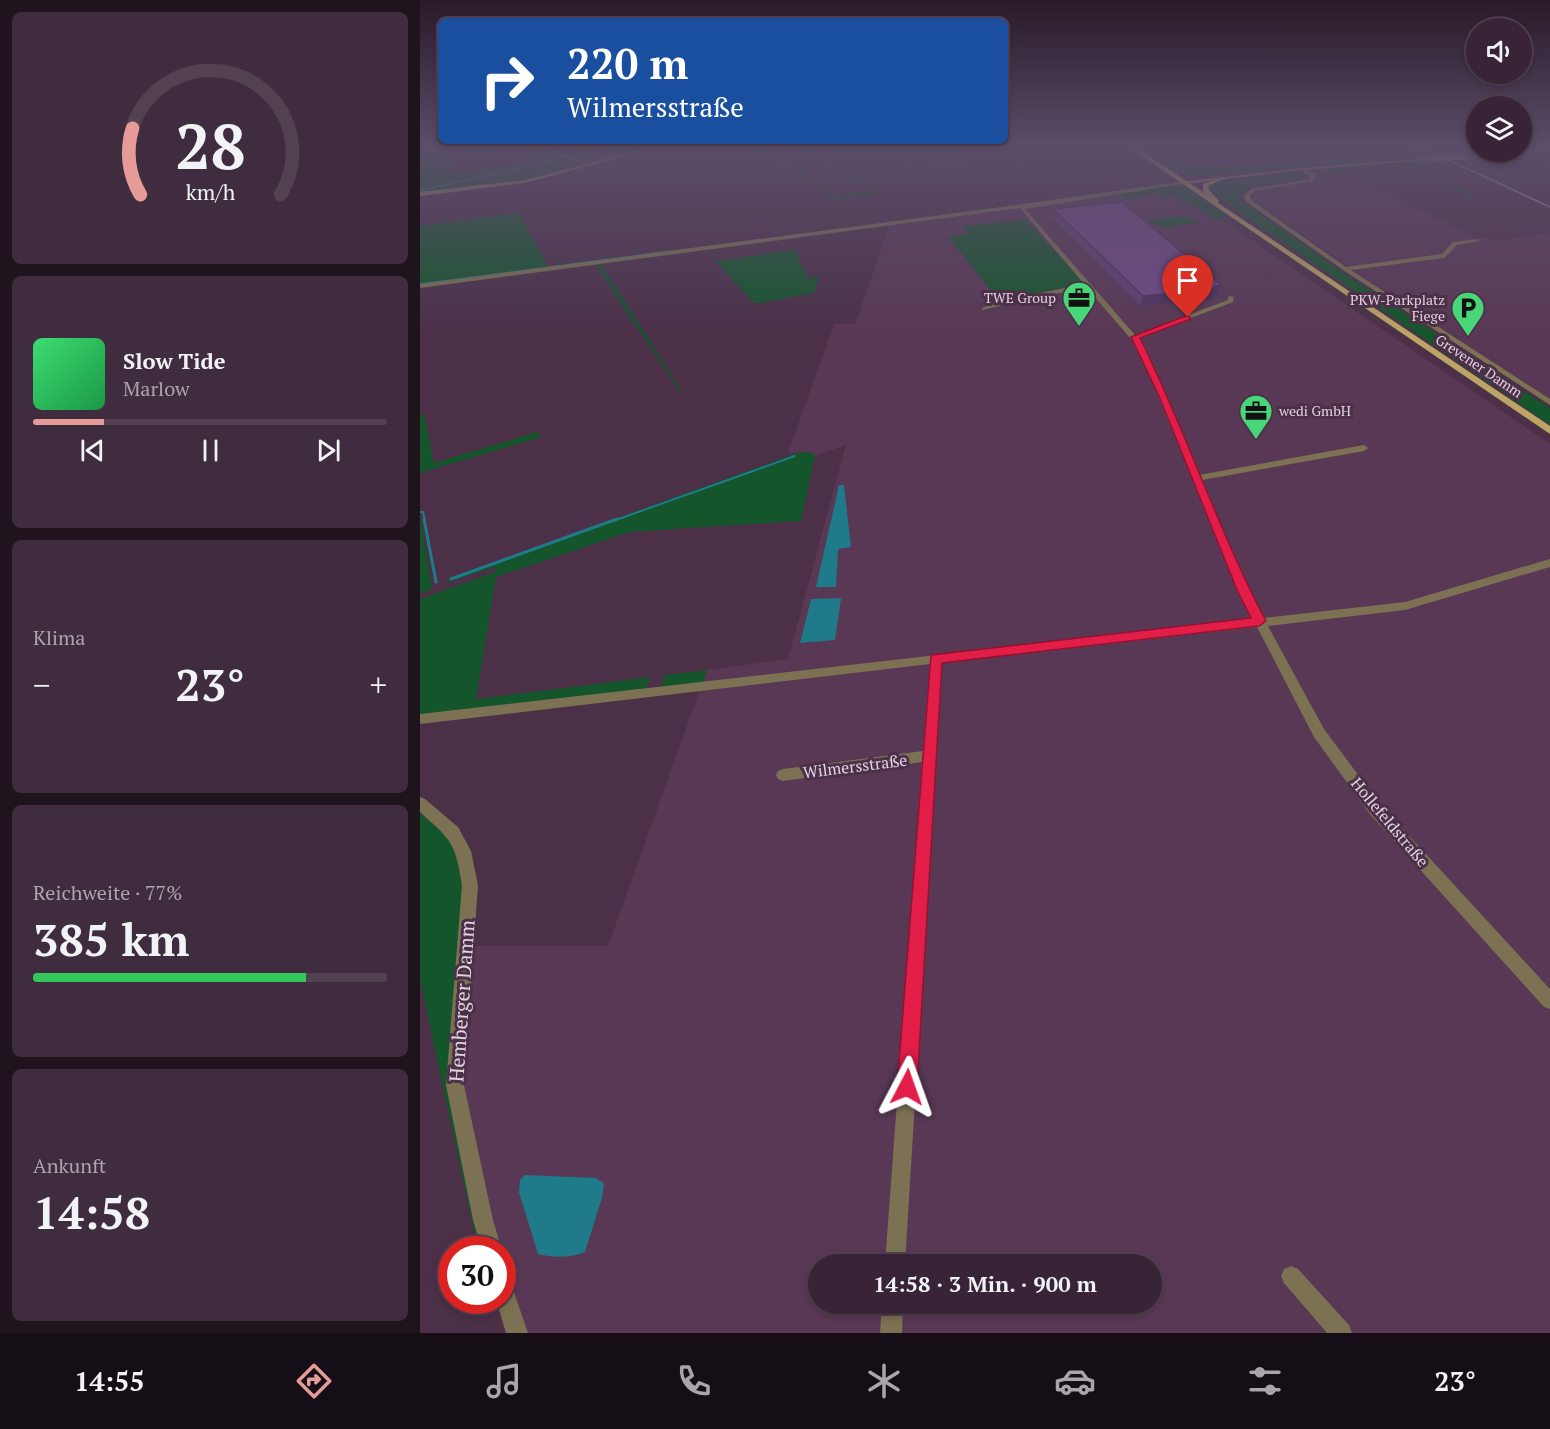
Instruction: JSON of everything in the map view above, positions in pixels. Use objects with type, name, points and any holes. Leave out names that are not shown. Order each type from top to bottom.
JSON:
[{"type":"main road","name":"Grevener Damm","points":[[1225,210],[1550,431]]},
{"type":"main road","points":[[1227,210],[1232,215]]},
{"type":"street","points":[[420,285],[991,210]]},
{"type":"street","name":"Hollefeldstraße","points":[[1023,210],[1135,337],[1164,396],[1243,590],[1319,733],[1374,808],[1550,1000]]},
{"type":"street","points":[[1264,210],[1345,269],[1550,403]]},
{"type":"street","points":[[1345,269],[1444,255],[1455,243],[1477,240]]},
{"type":"street","points":[[984,309],[996,304],[1088,285]]},
{"type":"street","points":[[1135,337],[1231,301],[1231,297]]},
{"type":"street","points":[[1197,478],[1364,448]]},
{"type":"street","points":[[420,719],[1405,606],[1550,562]]},
{"type":"street","name":"Wilmersstraße","points":[[896,1254],[936,659]]},
{"type":"street","name":"Wilmersstraße","points":[[783,775],[928,756]]},
{"type":"street","name":"Hemberger Damm","points":[[420,803],[453,832],[465,851],[470,885],[455,1085],[488,1236]]},
{"type":"street","points":[[1291,1276],[1341,1333]]},
{"type":"street","points":[[511,1314],[517,1333]]},
{"type":"street","points":[[891,1333],[892,1314]]},
{"type":"shaded area","points":[[1004,210],[1208,210],[1550,444],[1550,1333],[517,1333],[511,1314],[516,1314],[516,1236],[489,1236],[455,1085],[464,946],[608,946],[707,670],[788,659],[846,445],[815,456],[811,452],[788,453],[834,324],[855,324],[889,226]]},
{"type":"shaded area","points":[[1267,210],[1420,210],[1476,238],[1485,237],[1492,241],[1550,233],[1550,399],[1369,281]]},
{"type":"green space","points":[[1201,210],[1219,210],[1229,217],[1214,219]]},
{"type":"green space","points":[[1236,210],[1255,210],[1340,271],[1550,408],[1550,425]]},
{"type":"green space","points":[[519,213],[548,267],[420,284],[420,226]]},
{"type":"green space","points":[[1184,216],[1199,222],[1163,228],[1148,220]]},
{"type":"green space","points":[[1026,220],[1085,284],[999,300],[948,237],[968,234],[963,226]]},
{"type":"green space","points":[[795,250],[808,278],[819,278],[814,293],[755,304],[715,261]]},
{"type":"green space","points":[[600,263],[683,393],[595,264]]},
{"type":"green space","points":[[424,414],[434,463],[537,432],[541,437],[420,473],[420,415]]},
{"type":"green space","points":[[811,452],[815,456],[801,521],[629,532],[496,577],[476,699],[650,677],[646,689],[420,714],[420,599],[495,572],[495,567],[449,582],[448,579],[797,453]]},
{"type":"green space","points":[[420,514],[432,589],[420,593]]},
{"type":"green space","points":[[707,670],[703,683],[661,687],[665,675]]},
{"type":"green space","points":[[420,813],[447,836],[457,853],[464,886],[451,1041],[488,1236],[475,1236],[420,980]]},
{"type":"water","points":[[839,485],[844,485],[851,547],[838,549],[836,587],[816,587]]},
{"type":"water","points":[[841,598],[835,640],[800,643],[811,599]]},
{"type":"water","points":[[525,1175],[595,1178],[604,1183],[602,1198],[585,1252],[562,1257],[538,1254],[519,1192],[520,1180]]},
{"type":"building","points":[[1054,210],[1132,210],[1221,285],[1215,286],[1217,288],[1143,296]]},
{"type":"waterway","points":[[420,284],[671,251]]},
{"type":"waterway","points":[[613,521],[795,456]]},
{"type":"waterway","points":[[420,512],[423,512],[425,521]]},
{"type":"waterway","points":[[424,519],[436,582]]},
{"type":"waterway","points":[[451,579],[617,519]]},
{"type":"place","name":"TWE Group","points":[[1079,327]]},
{"type":"place","name":"PKW-Parkplatz Fiege","points":[[1468,337]]},
{"type":"place","name":"wedi GmbH","points":[[1256,440]]},
{"type":"route","points":[[907,1087],[936,659],[1259,621],[1243,590],[1164,396],[1135,337],[1188,317]]}]
